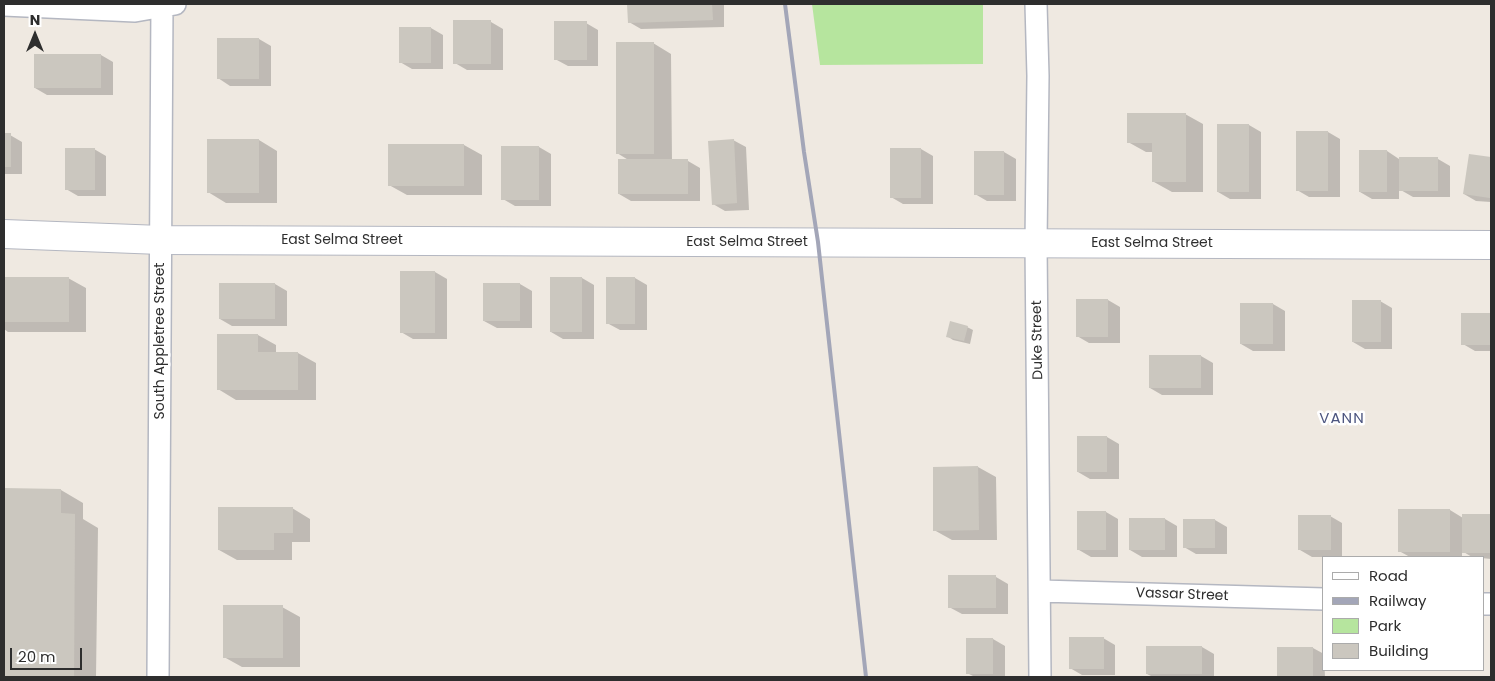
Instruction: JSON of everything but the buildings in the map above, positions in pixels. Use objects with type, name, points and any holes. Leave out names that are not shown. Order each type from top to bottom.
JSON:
[{"type":"street","name":"Duke Street","points":[[1036,4],[1038,86],[1036,243],[1041,591],[1040,677]]},
{"type":"street","points":[[4,5],[135,12],[166,5]]},
{"type":"street","name":"South Appletree Street","points":[[158,677],[161,240],[166,5]]},
{"type":"street","name":"East Selma Street","points":[[4,234],[161,240],[1491,245]]},
{"type":"street","name":"Vassar Street","points":[[1041,591],[1322,599]]},
{"type":"green space","points":[[812,4],[983,4],[983,64],[820,65]]},
{"type":"railway","points":[[785,4],[804,152],[818,242],[866,677]]},
{"type":"district","name":"VANN","points":[[1342,419]]}]
